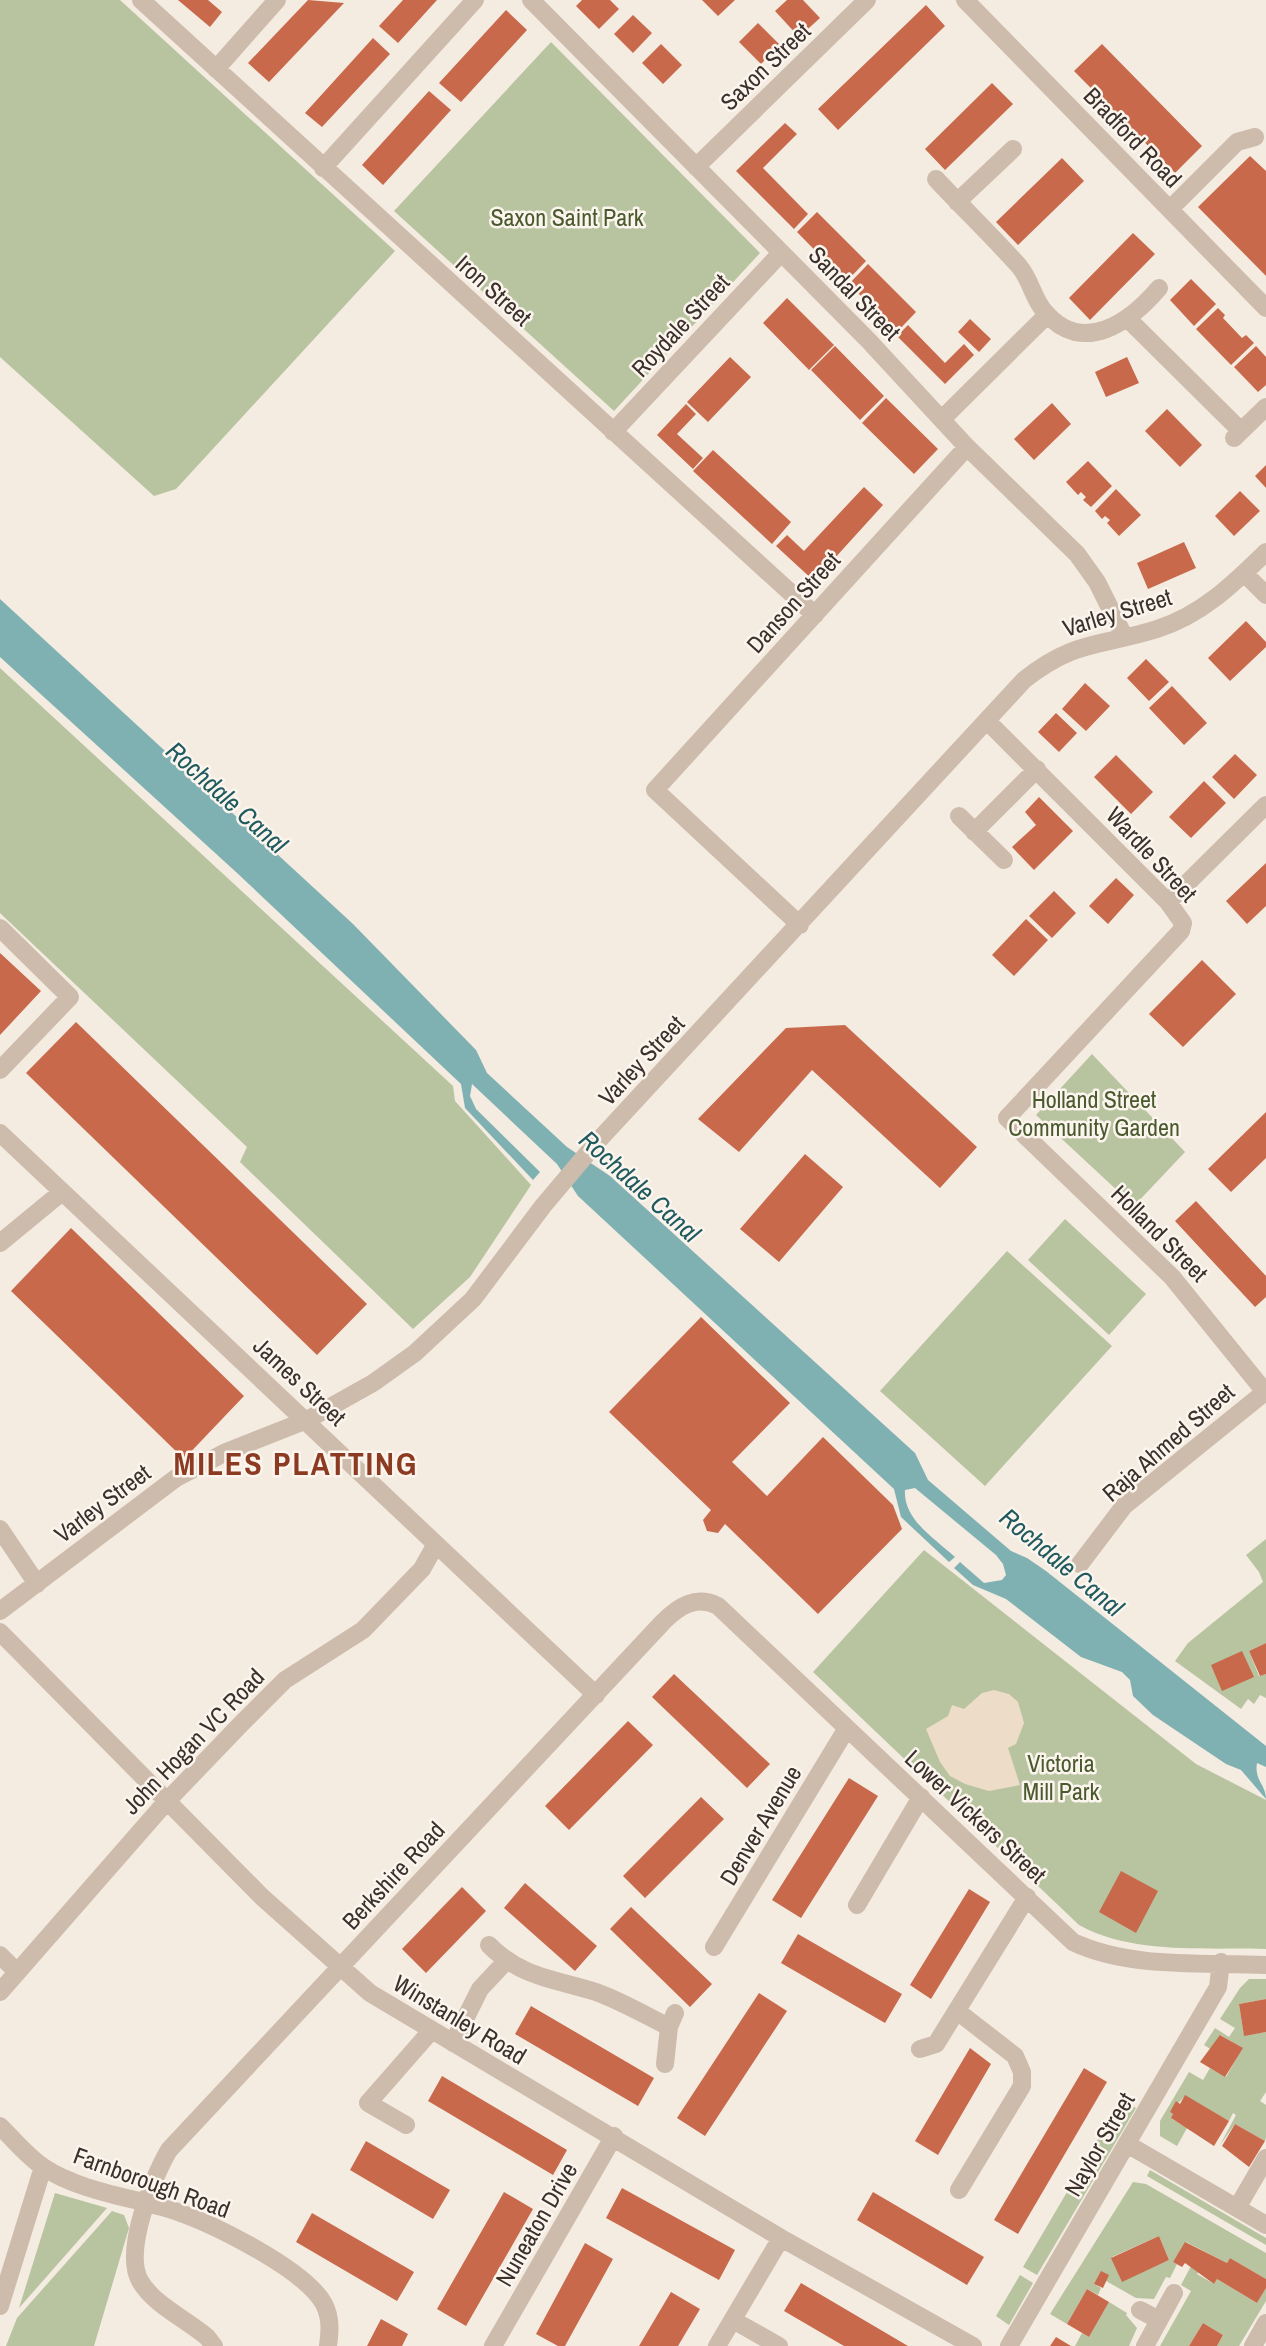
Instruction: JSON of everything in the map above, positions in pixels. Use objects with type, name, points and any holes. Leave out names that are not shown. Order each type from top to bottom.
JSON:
[{"type":"street","name":"Iron Street","points":[[141,0],[815,615]]},
{"type":"street","points":[[216,69],[277,0]]},
{"type":"street","points":[[323,168],[475,0]]},
{"type":"street","name":"Sandal Street","points":[[531,0],[781,253],[967,447],[1077,554],[1097,582],[1124,635]]},
{"type":"street","name":"Saxon Street","points":[[696,167],[867,0]]},
{"type":"street","name":"Bradford Road","points":[[965,0],[1266,307]]},
{"type":"street","points":[[1170,209],[1237,142],[1255,137]]},
{"type":"street","points":[[957,202],[1013,149]]},
{"type":"street","points":[[936,179],[1020,267],[1047,315],[1066,327],[1089,332],[1109,330],[1128,319],[1159,288]]},
{"type":"street","name":"Roydale Street","points":[[613,432],[781,253]]},
{"type":"street","points":[[942,419],[1047,315]]},
{"type":"street","points":[[1128,319],[1237,434],[1266,407]]},
{"type":"street","name":"Danson Street","points":[[800,925],[655,790],[967,447]]},
{"type":"street","name":"Varley Street","points":[[0,1611],[176,1478],[226,1452],[307,1420],[397,1367],[452,1321],[482,1287],[557,1188],[597,1142],[1024,680],[1050,659],[1079,646],[1157,629],[1207,606],[1266,552]]},
{"type":"street","points":[[1244,573],[1266,596]]},
{"type":"street","name":"Wardle Street","points":[[988,722],[1168,902],[1180,917],[1181,931],[1007,1118]]},
{"type":"street","points":[[974,832],[1037,769]]},
{"type":"street","points":[[1168,902],[1266,805]]},
{"type":"street","points":[[959,816],[1004,860]]},
{"type":"street","points":[[0,928],[70,997],[0,1070]]},
{"type":"street","name":"Holland Street","points":[[1007,1118],[1172,1277],[1263,1384]]},
{"type":"street","name":"James Street","points":[[0,1133],[596,1695]]},
{"type":"street","points":[[0,1244],[62,1192]]},
{"type":"street","name":"Raja Ahmed Street","points":[[1080,1564],[1124,1506],[1263,1384]]},
{"type":"street","points":[[0,1529],[37,1584]]},
{"type":"street","name":"John Hogan VC Road","points":[[0,1992],[167,1801],[285,1680],[363,1630],[422,1569],[436,1544]]},
{"type":"street","name":"Berkshire Road","points":[[214,2346],[207,2337],[164,2305],[140,2280],[136,2270],[136,2243],[147,2203],[169,2150],[672,1613],[697,1600]]},
{"type":"street","name":"Lower Vickers Street","points":[[697,1600],[718,1606],[1073,1942],[1099,1954],[1266,1965]]},
{"type":"street","name":"Winstanley Road","points":[[0,1632],[167,1801],[339,1968],[385,2004],[614,2136],[782,2238],[973,2346]]},
{"type":"street","name":"Denver Avenue","points":[[714,1947],[847,1728]]},
{"type":"street","points":[[857,1905],[921,1797]]},
{"type":"street","points":[[920,2049],[936,2044],[1027,1897]]},
{"type":"street","points":[[489,1945],[506,1961],[535,1977],[672,2020],[665,2064]]},
{"type":"street","points":[[0,1955],[17,1972]]},
{"type":"street","points":[[453,2043],[480,1989],[506,1961]]},
{"type":"street","name":"Naylor Street","points":[[1009,2346],[1218,1987],[1221,1962]]},
{"type":"street","points":[[957,2011],[1015,2056],[1022,2072],[1022,2085],[959,2190]]},
{"type":"street","points":[[405,2124],[368,2103],[431,2031]]},
{"type":"street","name":"Farnborough Road","points":[[0,2126],[43,2166],[68,2178],[216,2228],[302,2280],[318,2295],[327,2312],[330,2324],[328,2346]]},
{"type":"street","name":"Nuneaton Drive","points":[[503,2343],[614,2136]]},
{"type":"street","points":[[1127,2144],[1266,2225]]},
{"type":"street","points":[[1237,2208],[1266,2158]]},
{"type":"street","points":[[0,2306],[43,2166]]},
{"type":"street","points":[[717,2346],[782,2238]]},
{"type":"street","points":[[1145,2346],[1174,2293]]},
{"type":"street","points":[[1140,2310],[1159,2320]]},
{"type":"street","points":[[733,2320],[779,2346]]},
{"type":"street","points":[[1253,2346],[1266,2323]]},
{"type":"green space","points":[[0,0],[120,0],[395,251],[176,489],[154,496],[0,357]]},
{"type":"green space","name":"Saxon Saint Park","points":[[551,42],[760,253],[614,411],[394,211]]},
{"type":"green space","points":[[0,668],[453,1086],[455,1101],[531,1185],[470,1277],[413,1329],[240,1162],[247,1147],[0,913]]},
{"type":"green space","name":"Holland Street Community Garden","points":[[1092,1054],[1185,1152],[1134,1206],[1036,1115]]},
{"type":"green space","points":[[1065,1219],[1146,1294],[1109,1335],[1028,1260]]},
{"type":"green space","points":[[1007,1251],[1112,1346],[985,1486],[880,1391]]},
{"type":"green space","points":[[1266,1539],[1266,1643],[1249,1651],[1259,1676],[1266,1674],[1266,1698],[1260,1695],[1254,1704],[1248,1699],[1241,1709],[1175,1661],[1188,1643],[1263,1582],[1246,1555]]},
{"type":"green space","name":"Victoria Mill Park","points":[[924,1550],[1196,1764],[1266,1800],[1266,1949],[1170,1948],[1146,1945],[1100,1935],[1079,1925],[813,1672]]},
{"type":"green space","points":[[1249,1979],[1266,1979],[1266,1999],[1239,2004],[1244,2035],[1266,2032],[1266,2092],[1260,2101],[1266,2105],[1265,2141],[1235,2124],[1220,2145],[1236,2115],[1233,2113],[1229,2121],[1185,2096],[1170,2112],[1173,2114],[1172,2119],[1187,2128],[1177,2146],[1160,2136],[1160,2121],[1189,2072],[1203,2080],[1210,2068],[1226,2077],[1242,2048],[1221,2035],[1212,2050],[1204,2045],[1215,2028],[1229,2037],[1235,2028],[1220,2019]]},
{"type":"green space","points":[[1121,2100],[1136,2108],[1037,2275],[1023,2267]]},
{"type":"green space","points":[[1150,2170],[1266,2238],[1266,2245],[1147,2176]]},
{"type":"green space","points":[[1133,2182],[1146,2184],[1266,2253],[1266,2279],[1230,2258],[1227,2263],[1186,2242],[1173,2262],[1177,2264],[1170,2278],[1166,2277],[1154,2299],[1136,2298],[1106,2281],[1094,2284],[1101,2288],[1098,2295],[1087,2289],[1067,2324],[1050,2314]],"holes":[[[1159,2236],[1169,2260],[1122,2281],[1112,2257]]]},
{"type":"green space","points":[[55,2193],[107,2208],[19,2308]]},
{"type":"green space","points":[[112,2211],[124,2215],[129,2228],[94,2346],[6,2346],[17,2318]]},
{"type":"green space","points":[[1191,2266],[1199,2271],[1197,2274],[1214,2284],[1217,2279],[1257,2303],[1266,2288],[1266,2301],[1239,2346],[1217,2346],[1223,2335],[1203,2323],[1189,2346],[1160,2346],[1191,2291],[1181,2285]]},
{"type":"green space","points":[[1020,2275],[1033,2283],[1009,2325],[996,2316]]},
{"type":"green space","points":[[1109,2302],[1127,2313],[1137,2328],[1129,2346],[1075,2346],[1082,2333],[1089,2337]]},
{"type":"shaded area","points":[[994,1690],[1009,1694],[1018,1702],[1024,1723],[1016,1744],[1008,1748],[1020,1785],[989,1791],[950,1776],[940,1762],[926,1729],[948,1716],[952,1705],[964,1709],[982,1693]]},
{"type":"water","points":[[0,599],[353,924],[476,1050],[487,1073],[567,1147],[610,1176],[915,1453],[928,1480],[1011,1551],[1046,1571],[1266,1746],[1266,1767],[1257,1763],[1257,1769],[1266,1799],[1241,1770],[1226,1764],[1153,1715],[1133,1696],[1130,1680],[1122,1672],[1081,1657],[1006,1599],[973,1585],[954,1568],[960,1562],[984,1583],[1002,1580],[1006,1575],[1003,1564],[996,1555],[915,1488],[905,1490],[909,1510],[914,1519],[955,1557],[949,1562],[901,1517],[894,1489],[578,1196],[557,1164],[472,1084],[470,1096],[476,1109],[540,1172],[533,1180],[465,1108],[461,1084],[236,872],[0,657]]},
{"type":"building","points":[[178,0],[208,0],[222,12],[210,27]]},
{"type":"building","points":[[308,0],[344,3],[269,82],[248,63]]},
{"type":"building","points":[[403,0],[437,0],[398,43],[379,26]]},
{"type":"building","points":[[582,0],[610,0],[619,9],[599,29],[576,6]]},
{"type":"building","points":[[702,0],[735,0],[718,16]]},
{"type":"building","points":[[787,0],[803,0],[820,18],[799,37],[775,11]]},
{"type":"building","points":[[926,5],[945,26],[838,130],[818,109]]},
{"type":"building","points":[[506,10],[527,30],[461,102],[439,83]]},
{"type":"building","points":[[633,15],[652,33],[633,53],[614,34]]},
{"type":"building","points":[[758,23],[780,45],[761,64],[739,42]]},
{"type":"building","points":[[373,38],[390,54],[322,127],[305,113]]},
{"type":"building","points":[[661,44],[682,65],[663,84],[642,63]]},
{"type":"building","points":[[1102,44],[1202,146],[1175,173],[1074,71]]},
{"type":"building","points":[[992,83],[1013,104],[945,170],[925,149]]},
{"type":"building","points":[[429,91],[451,110],[383,185],[362,165]]},
{"type":"building","points":[[785,123],[797,134],[763,168],[808,214],[794,229],[736,171]]},
{"type":"building","points":[[1250,156],[1266,171],[1266,276],[1198,207]]},
{"type":"building","points":[[1062,158],[1084,181],[1018,245],[996,222]]},
{"type":"building","points":[[817,212],[866,261],[846,282],[797,232]]},
{"type":"building","points":[[1133,233],[1155,254],[1090,320],[1069,298]]},
{"type":"building","points":[[868,264],[916,312],[897,332],[849,284]]},
{"type":"building","points":[[1191,279],[1216,304],[1194,326],[1170,300]]},
{"type":"building","points":[[787,298],[834,345],[809,370],[763,323]]},
{"type":"building","points":[[1218,308],[1225,315],[1223,318],[1242,338],[1246,335],[1254,343],[1231,365],[1196,329]]},
{"type":"building","points":[[970,319],[991,339],[979,352],[958,332]]},
{"type":"building","points":[[908,325],[945,363],[964,344],[974,355],[945,384],[897,336]]},
{"type":"building","points":[[835,346],[884,396],[860,420],[811,370]]},
{"type":"building","points":[[1256,346],[1266,357],[1266,385],[1258,392],[1234,367]]},
{"type":"building","points":[[730,357],[751,377],[708,422],[687,402]]},
{"type":"building","points":[[1127,357],[1139,383],[1106,397],[1095,372]]},
{"type":"building","points":[[886,398],[938,449],[914,474],[862,423]]},
{"type":"building","points":[[1052,403],[1071,424],[1034,460],[1014,439]]},
{"type":"building","points":[[686,404],[696,414],[677,434],[703,458],[693,469],[657,435]]},
{"type":"building","points":[[1167,409],[1202,445],[1180,467],[1145,431]]},
{"type":"building","points":[[713,450],[791,522],[772,544],[693,471]]},
{"type":"building","points":[[1088,461],[1112,486],[1091,507],[1083,500],[1086,497],[1081,492],[1078,495],[1066,482]]},
{"type":"building","points":[[1266,465],[1266,488],[1255,476]]},
{"type":"building","points":[[864,487],[883,505],[814,581],[776,546],[787,535],[804,551]]},
{"type":"building","points":[[1116,489],[1141,515],[1119,536],[1107,523],[1110,520],[1105,516],[1102,519],[1095,511]]},
{"type":"building","points":[[1240,491],[1260,511],[1234,536],[1215,516]]},
{"type":"building","points":[[1184,542],[1196,568],[1148,589],[1137,563]]},
{"type":"building","points":[[1246,621],[1266,642],[1266,647],[1230,681],[1208,658]]},
{"type":"building","points":[[1146,659],[1169,682],[1149,701],[1127,678]]},
{"type":"building","points":[[1085,683],[1110,706],[1086,731],[1062,709]]},
{"type":"building","points":[[1172,686],[1207,723],[1184,745],[1149,708]]},
{"type":"building","points":[[1056,713],[1077,733],[1059,752],[1038,732]]},
{"type":"building","points":[[1235,754],[1257,775],[1234,799],[1212,777]]},
{"type":"building","points":[[1116,755],[1153,792],[1131,814],[1094,777]]},
{"type":"building","points":[[1204,781],[1226,803],[1191,838],[1169,817]]},
{"type":"building","points":[[1039,797],[1073,831],[1034,870],[1012,847],[1036,825],[1025,812]]},
{"type":"building","points":[[1266,863],[1266,906],[1247,924],[1226,901]]},
{"type":"building","points":[[1116,878],[1134,895],[1108,924],[1089,906]]},
{"type":"building","points":[[1054,891],[1076,913],[1052,938],[1029,916]]},
{"type":"building","points":[[1026,919],[1048,940],[1014,976],[992,955]]},
{"type":"building","points":[[0,953],[41,991],[0,1035]]},
{"type":"building","points":[[1202,960],[1236,994],[1183,1047],[1149,1014]]},
{"type":"building","points":[[76,1022],[367,1304],[317,1355],[26,1073]]},
{"type":"building","points":[[845,1025],[977,1147],[940,1188],[812,1070],[739,1152],[698,1119],[786,1028]]},
{"type":"building","points":[[1266,1112],[1266,1158],[1231,1192],[1208,1169]]},
{"type":"building","points":[[805,1154],[843,1187],[779,1262],[740,1229]]},
{"type":"building","points":[[1196,1201],[1266,1276],[1266,1297],[1255,1307],[1175,1221]]},
{"type":"building","points":[[71,1228],[244,1396],[184,1459],[11,1291]]},
{"type":"building","points":[[701,1317],[790,1403],[732,1462],[767,1496],[823,1437],[893,1505],[902,1529],[818,1614],[725,1524],[718,1533],[707,1531],[703,1520],[711,1510],[609,1412]]},
{"type":"building","points":[[1266,1643],[1266,1674],[1260,1676],[1249,1651]]},
{"type":"building","points":[[1242,1651],[1254,1677],[1222,1691],[1211,1665]]},
{"type":"building","points":[[674,1674],[770,1764],[747,1788],[652,1697]]},
{"type":"building","points":[[628,1721],[653,1745],[569,1830],[545,1806]]},
{"type":"building","points":[[849,1778],[878,1796],[801,1918],[772,1900]]},
{"type":"building","points":[[701,1797],[724,1819],[645,1898],[623,1876]]},
{"type":"building","points":[[1121,1871],[1158,1891],[1136,1933],[1099,1912]]},
{"type":"building","points":[[525,1883],[597,1946],[575,1971],[504,1908]]},
{"type":"building","points":[[462,1887],[486,1911],[426,1973],[402,1949]]},
{"type":"building","points":[[969,1889],[990,1902],[931,1999],[910,1985]]},
{"type":"building","points":[[631,1907],[712,1984],[690,2007],[610,1929]]},
{"type":"building","points":[[798,1934],[902,1994],[885,2023],[781,1963]]},
{"type":"building","points":[[759,1993],[787,2011],[705,2136],[677,2118]]},
{"type":"building","points":[[1266,1999],[1266,2032],[1244,2036],[1239,2004]]},
{"type":"building","points":[[531,2006],[654,2078],[638,2106],[515,2034]]},
{"type":"building","points":[[1220,2035],[1243,2048],[1225,2077],[1200,2062]]},
{"type":"building","points":[[970,2048],[991,2064],[938,2155],[915,2141]]},
{"type":"building","points":[[1084,2068],[1107,2082],[1018,2234],[994,2220]]},
{"type":"building","points":[[442,2076],[567,2150],[553,2175],[428,2101]]},
{"type":"building","points":[[1185,2095],[1229,2121],[1214,2146],[1171,2118],[1173,2114],[1170,2112],[1176,2101],[1180,2104]]},
{"type":"building","points":[[1235,2124],[1265,2141],[1249,2167],[1222,2146]]},
{"type":"building","points":[[366,2141],[450,2190],[433,2219],[350,2170]]},
{"type":"building","points":[[622,2188],[735,2250],[719,2280],[606,2218]]},
{"type":"building","points":[[504,2192],[533,2209],[466,2326],[437,2309]]},
{"type":"building","points":[[873,2192],[984,2257],[967,2285],[857,2220]]},
{"type":"building","points":[[312,2213],[414,2272],[397,2301],[296,2242]]},
{"type":"building","points":[[1159,2236],[1169,2260],[1122,2282],[1111,2258]]},
{"type":"building","points":[[1185,2242],[1227,2263],[1230,2258],[1266,2279],[1266,2288],[1257,2303],[1217,2279],[1214,2284],[1185,2263],[1182,2267],[1173,2262]]},
{"type":"building","points":[[585,2243],[613,2259],[565,2346],[558,2346],[536,2334]]},
{"type":"building","points":[[1101,2271],[1109,2275],[1103,2288],[1094,2284]]},
{"type":"building","points":[[801,2283],[908,2346],[844,2346],[784,2311]]},
{"type":"building","points":[[1087,2289],[1109,2302],[1089,2337],[1067,2324]]},
{"type":"building","points":[[671,2292],[700,2309],[678,2346],[639,2346]]},
{"type":"building","points":[[381,2319],[408,2334],[402,2346],[367,2346]]},
{"type":"building","points":[[1203,2323],[1223,2335],[1217,2346],[1189,2346]]},
{"type":"building","points":[[1056,2337],[1071,2346],[1050,2346]]},
{"type":"district","name":"MILES PLATTING","points":[[296,1463]]},
{"type":"water label","name":"Rochdale Canal","points":[[227,797]]},
{"type":"water label","name":"Rochdale Canal","points":[[640,1186]]},
{"type":"water label","name":"Rochdale Canal","points":[[1062,1562]]}]
